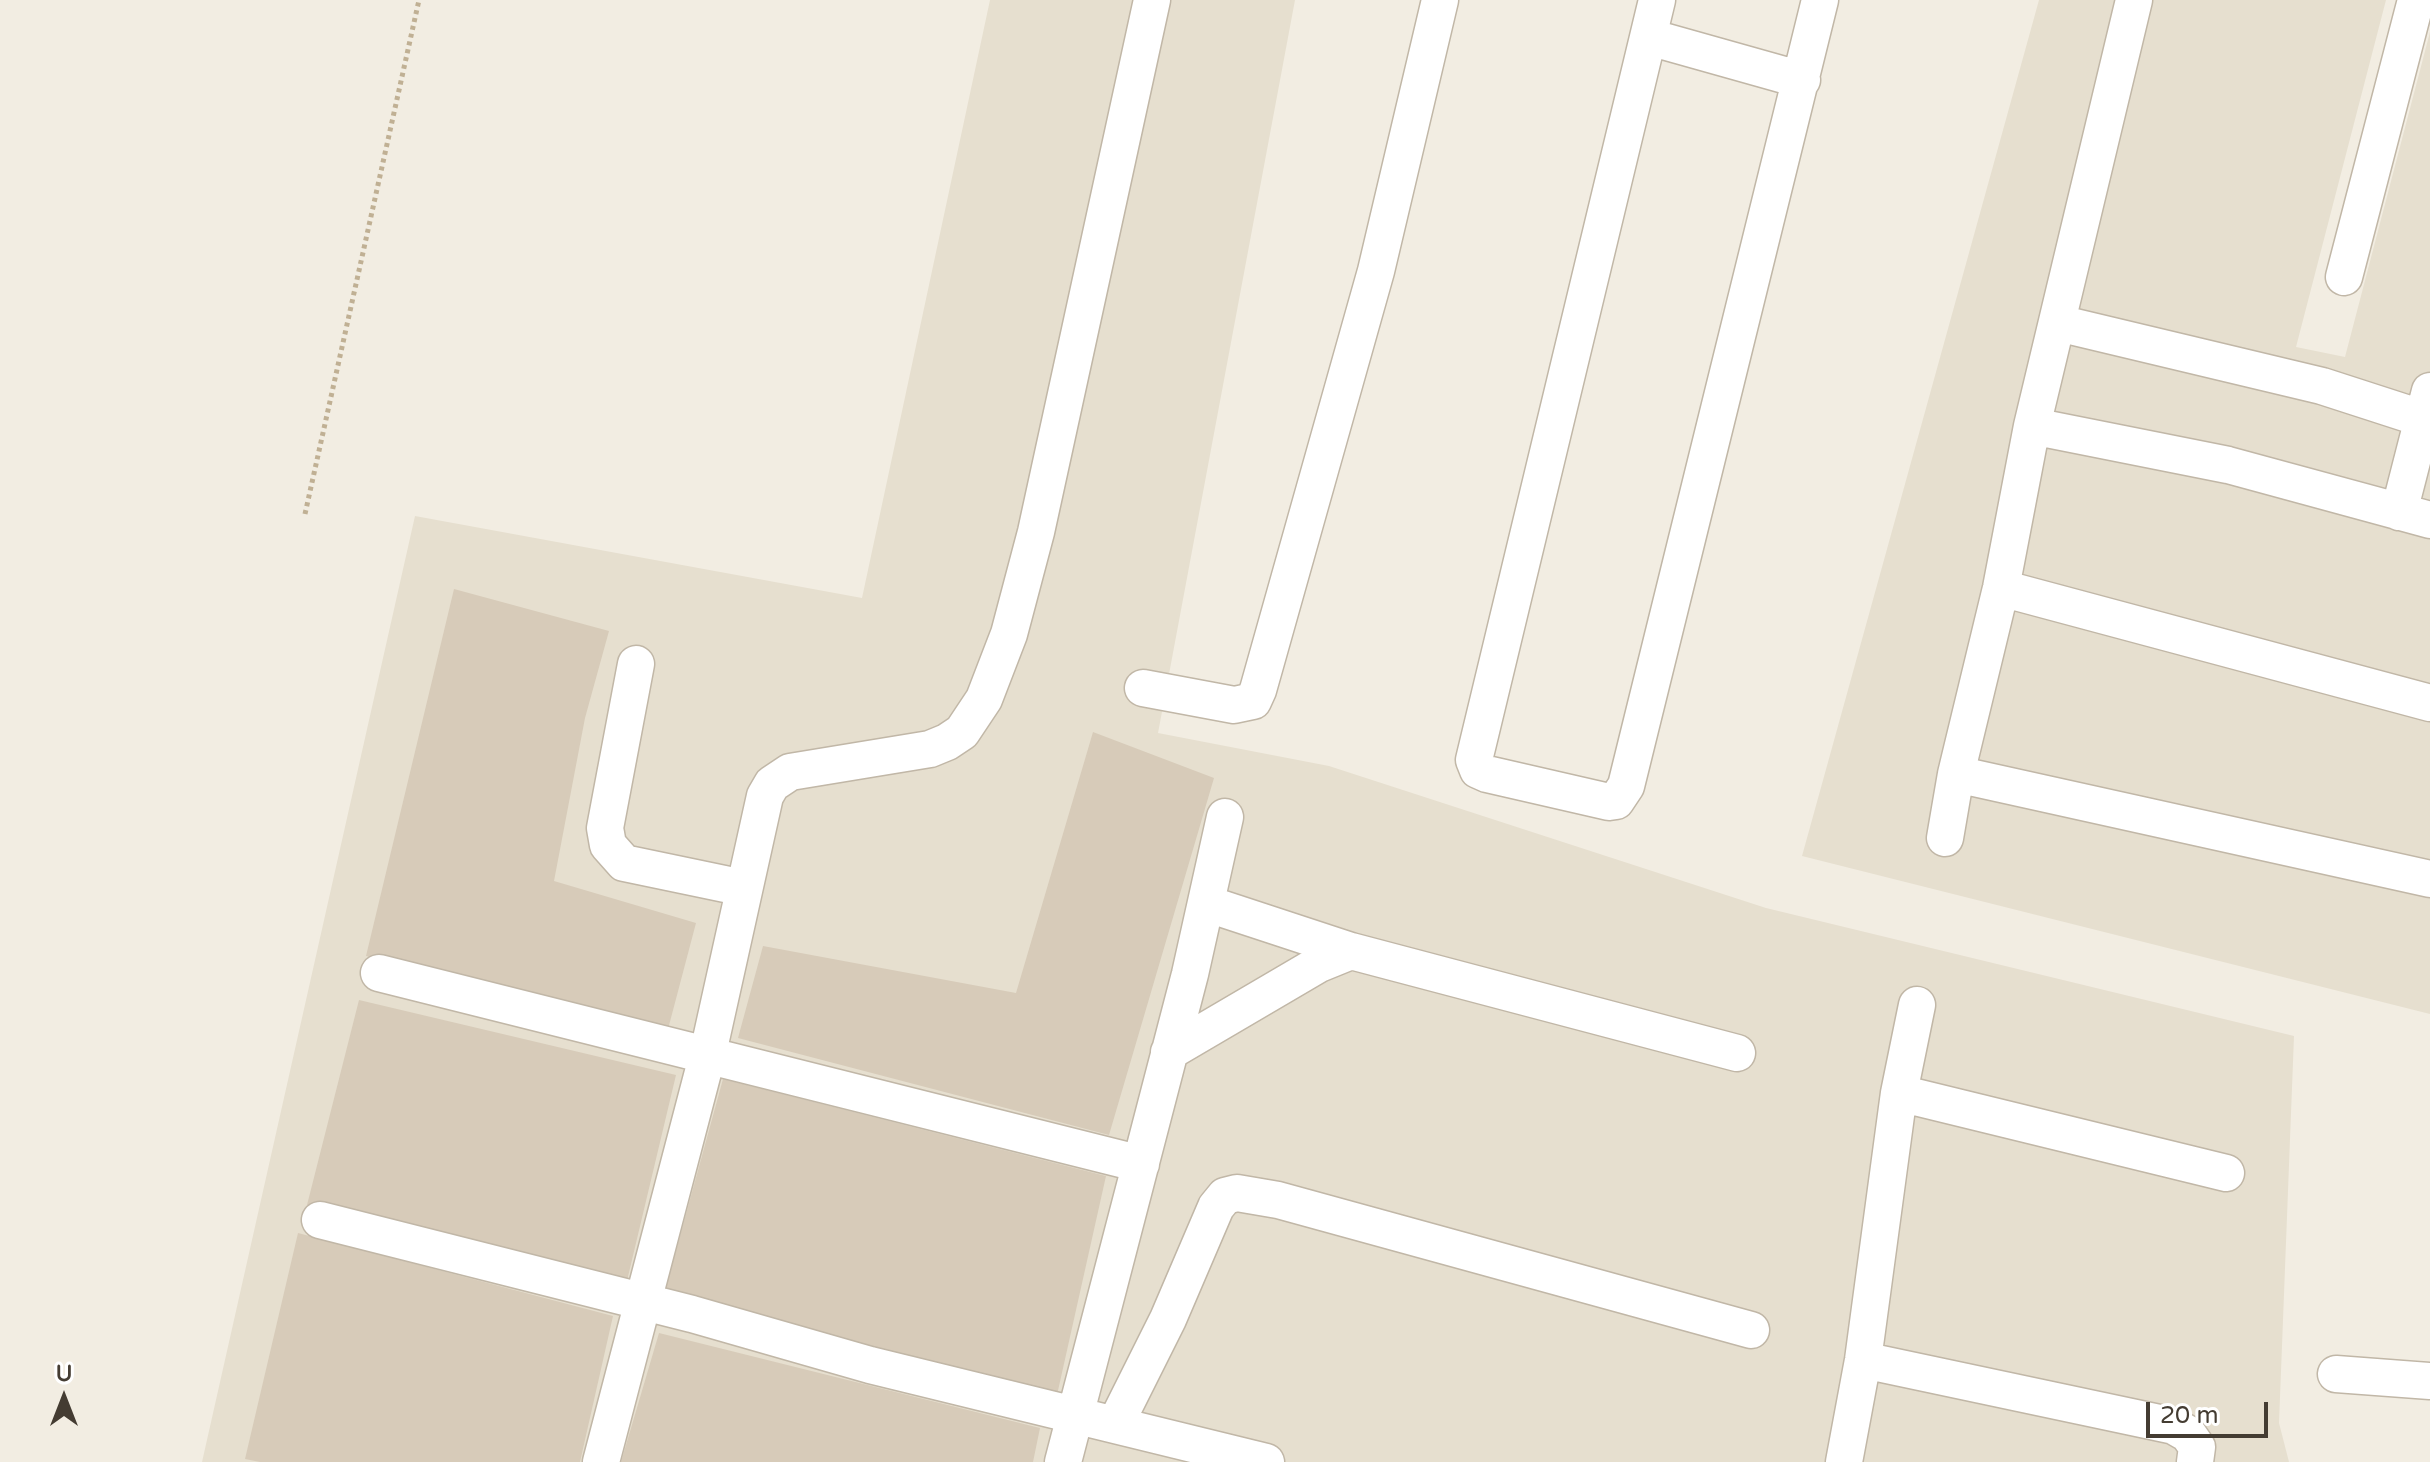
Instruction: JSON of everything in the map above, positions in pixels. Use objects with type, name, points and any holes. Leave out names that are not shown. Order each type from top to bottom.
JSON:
[{"type":"street","points":[[601,1462],[708,1053],[765,796],[781,776],[790,772],[930,749],[962,732],[984,699],[1009,634],[1036,532],[1152,0]]},
{"type":"street","points":[[1143,688],[1234,705],[1253,701],[1258,690],[1376,271],[1440,0]]},
{"type":"street","points":[[1657,0],[1474,760],[1478,770],[1487,774],[1609,802],[1616,801],[1626,786],[1820,0]]},
{"type":"street","points":[[1945,838],[1956,774],[2001,588],[2032,426],[2134,0]]},
{"type":"street","points":[[2344,277],[2416,0]]},
{"type":"street","points":[[1649,37],[1802,80]]},
{"type":"street","points":[[2032,426],[2228,465],[2414,516],[2427,405],[2322,386],[2058,323]]},
{"type":"street","points":[[2001,588],[2430,703]]},
{"type":"street","points":[[636,664],[605,828],[608,845],[624,863],[744,888]]},
{"type":"street","points":[[1956,774],[2430,879]]},
{"type":"street","points":[[1063,1462],[1208,904],[1225,817]]},
{"type":"street","points":[[1208,904],[1351,951],[1737,1053]]},
{"type":"street","points":[[1169,1052],[1319,964],[1351,951]]},
{"type":"street","points":[[379,973],[1141,1164]]},
{"type":"street","points":[[1844,1462],[1863,1360],[1899,1093],[1917,1005]]},
{"type":"street","points":[[1899,1093],[2226,1173]]},
{"type":"street","points":[[1116,1423],[1168,1319],[1216,1207],[1225,1196],[1237,1193],[1278,1200],[1751,1330]]},
{"type":"street","points":[[320,1220],[870,1365],[1266,1462]]},
{"type":"street","points":[[1863,1360],[2174,1426],[2188,1434],[2197,1447],[2195,1462]]},
{"type":"street","points":[[2336,1374],[2430,1381]]},
{"type":"path","points":[[305,514],[419,0]]},
{"type":"shaded area","points":[[990,0],[1295,0],[1158,733],[1329,766],[1766,908],[2294,1036],[2279,1423],[2289,1462],[202,1462],[415,516],[862,598]]},
{"type":"shaded area","points":[[2039,0],[2386,0],[2296,347],[2345,357],[2430,32],[2430,1014],[1802,856]]},
{"type":"building","points":[[454,589],[609,631],[585,718],[554,881],[696,923],[667,1033],[366,956]]},
{"type":"building","points":[[1093,732],[1214,778],[1109,1135],[738,1038],[763,946],[1016,993]]},
{"type":"building","points":[[359,1000],[676,1075],[626,1285],[307,1205]]},
{"type":"building","points":[[723,1079],[1106,1176],[1057,1395],[665,1291]]},
{"type":"building","points":[[298,1233],[613,1316],[580,1462],[260,1462],[245,1459]]},
{"type":"building","points":[[659,1333],[1040,1428],[1033,1462],[621,1462]]}]
